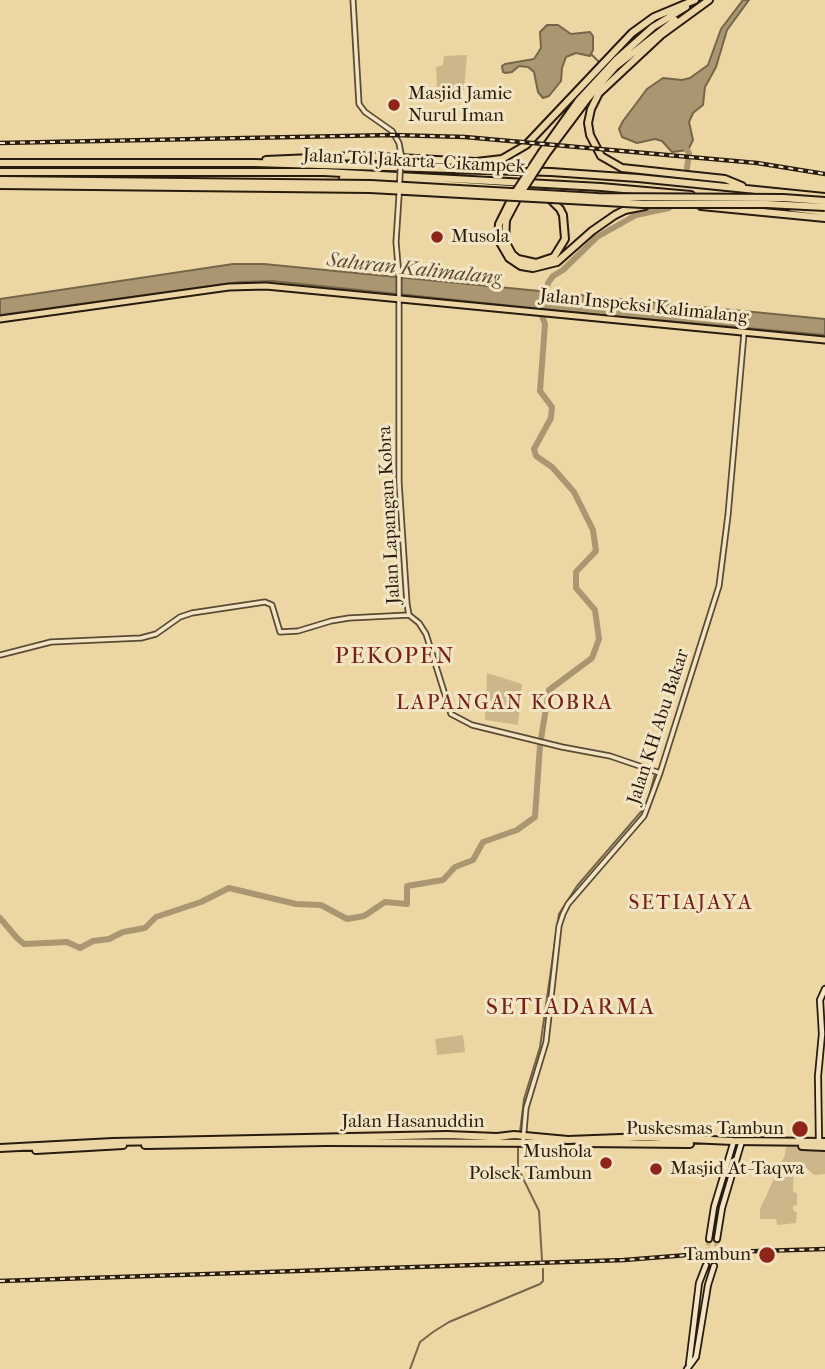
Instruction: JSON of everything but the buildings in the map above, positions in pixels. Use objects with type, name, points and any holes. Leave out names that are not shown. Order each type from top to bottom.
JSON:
[{"type":"highway","points":[[696,0],[653,27],[615,60],[579,100],[499,224],[500,244],[509,258],[522,265],[533,268],[556,262],[615,215],[641,206],[684,205],[825,218]]},
{"type":"highway","points":[[254,163],[278,159],[358,156],[476,162],[502,159],[526,145],[632,33],[654,17],[696,0]]},
{"type":"highway","points":[[544,153],[615,66],[658,32],[708,0]]},
{"type":"highway","points":[[708,0],[661,36],[599,93],[591,109],[588,123],[590,135],[601,156],[622,167],[725,179],[746,188]]},
{"type":"highway","name":"Jalan Tol Jakarta–Cikampek","points":[[0,163],[254,163],[551,172],[746,188],[825,199]]},
{"type":"highway","name":"Jalan Tol Jakarta–Cikampek","points":[[0,172],[324,173],[661,192],[825,210]]},
{"type":"highway","points":[[324,173],[331,177],[480,186],[543,194],[560,209],[565,222],[565,239],[554,257],[536,263],[518,259],[512,254],[503,234],[514,199]]},
{"type":"highway","points":[[0,182],[370,190],[642,204],[767,204],[825,210]]},
{"type":"highway","points":[[0,182],[371,184],[609,197],[825,199]]},
{"type":"highway","name":"Jalan Hasanuddin","points":[[0,1150],[162,1140],[524,1139],[823,1144]]},
{"type":"highway","name":"Jalan Hasanuddin","points":[[637,1141],[823,1144]]},
{"type":"main road","name":"Jalan Inspeksi Kalimalang","points":[[0,319],[248,286],[398,296],[825,340]]},
{"type":"main road","points":[[823,1144],[818,1076],[822,1034],[820,1000],[825,989]]},
{"type":"main road","points":[[709,1239],[714,1207],[737,1144]]},
{"type":"main road","points":[[717,1239],[737,1144]]},
{"type":"main road","points":[[688,1369],[699,1283],[706,1265]]},
{"type":"main road","points":[[688,1369],[696,1357],[708,1285],[715,1266]]},
{"type":"street","name":"Jalan Lapangan Kobra","points":[[353,0],[359,104],[392,131],[399,143],[401,155],[396,253],[399,277],[399,482],[409,615],[419,622],[426,634],[447,705],[457,719],[554,745],[610,755],[660,773]]},
{"type":"street","name":"Jalan KH Abu Bakar","points":[[524,1139],[528,1102],[546,1042],[558,933],[563,914],[568,904],[644,816],[722,575],[744,333]]},
{"type":"street","points":[[0,655],[51,642],[141,638],[156,634],[180,617],[192,613],[261,602],[271,604],[280,632],[298,631],[342,619],[409,615]]},
{"type":"shaded area","points":[[743,0],[749,0],[727,30],[716,67],[705,87],[703,105],[693,113],[689,122],[693,140],[688,150],[672,152],[662,141],[655,139],[637,143],[622,137],[619,129],[623,121],[647,89],[663,78],[690,78],[708,65],[721,29]]},
{"type":"shaded area","points":[[547,25],[558,25],[571,34],[590,32],[593,36],[593,50],[590,56],[576,53],[566,57],[561,81],[549,96],[543,98],[538,92],[534,72],[528,67],[519,66],[506,73],[503,72],[502,66],[534,59],[541,48],[540,32]]},
{"type":"shaded area","points":[[467,55],[464,90],[443,90],[437,87],[436,67],[443,65],[444,56]]},
{"type":"shaded area","points":[[233,264],[264,264],[825,319],[825,335],[272,281],[240,282],[0,315],[0,299]]},
{"type":"shaded area","points":[[272,281],[825,335],[825,340],[409,299],[398,295],[386,298],[248,286],[0,319],[0,315],[240,282]]},
{"type":"shaded area","name":"LAPANGAN KOBRA","points":[[487,673],[522,684],[518,725],[485,720]]},
{"type":"shaded area","points":[[463,1035],[465,1052],[437,1055],[435,1039]]},
{"type":"shaded area","points":[[637,1138],[825,1142],[825,1174],[814,1175],[804,1166],[794,1167],[793,1192],[797,1193],[797,1205],[793,1206],[793,1210],[797,1213],[796,1223],[777,1225],[776,1219],[760,1219],[760,1209],[785,1155],[786,1145],[636,1144]]},
{"type":"waterway","points":[[592,55],[599,62]]},
{"type":"waterway","points":[[687,150],[687,168]]},
{"type":"waterway","points":[[547,291],[553,276],[563,270],[597,237],[636,215],[669,208]]},
{"type":"waterway","points":[[541,739],[549,690],[592,658],[599,639],[595,610],[576,588],[576,572],[596,551],[593,530],[574,492],[552,467],[536,456],[534,449],[551,418],[552,407],[540,391],[545,324],[542,316]]},
{"type":"waterway","points":[[0,918],[24,944],[67,942],[80,948],[93,941],[145,928],[156,917],[201,902],[229,888],[296,904],[321,905],[347,919],[364,916],[385,902],[407,904],[407,886],[443,880],[455,867],[473,860],[483,842],[517,830],[535,817],[540,745]]},
{"type":"waterway","points":[[649,797],[655,774]]},
{"type":"waterway","points":[[520,1132],[524,1099],[540,1047],[559,914],[577,886],[646,806]]},
{"type":"waterway","points":[[518,1146],[518,1168],[539,1211],[542,1260]]},
{"type":"waterway","points":[[410,1369],[420,1342],[433,1332],[449,1322],[540,1284],[543,1281],[543,1269]]},
{"type":"tunnel","points":[[706,1265],[709,1239]]},
{"type":"tunnel","points":[[714,1266],[717,1239]]},
{"type":"railway","points":[[0,143],[393,135],[465,137],[757,163],[825,174]]},
{"type":"railway","points":[[0,1281],[624,1260],[726,1252],[825,1249]]},
{"type":"place","name":"Masjid Jamie Nurul Iman","points":[[394,105]]},
{"type":"place","name":"Musola","points":[[437,237]]},
{"type":"place","name":"Puskesmas Tambun","points":[[800,1129]]},
{"type":"place","name":"Mushola Polsek Tambun","points":[[606,1163]]},
{"type":"place","name":"Masjid At-Taqwa","points":[[656,1169]]},
{"type":"place","name":"Tambun","points":[[767,1255]]},
{"type":"district","name":"PEKOPEN","points":[[395,657]]},
{"type":"district","name":"LAPANGAN KOBRA","points":[[505,704]]},
{"type":"district","name":"SETIAJAYA","points":[[691,904]]},
{"type":"district","name":"SETIADARMA","points":[[571,1008]]},
{"type":"water label","name":"Saluran Kalimalang","points":[[414,270]]}]
